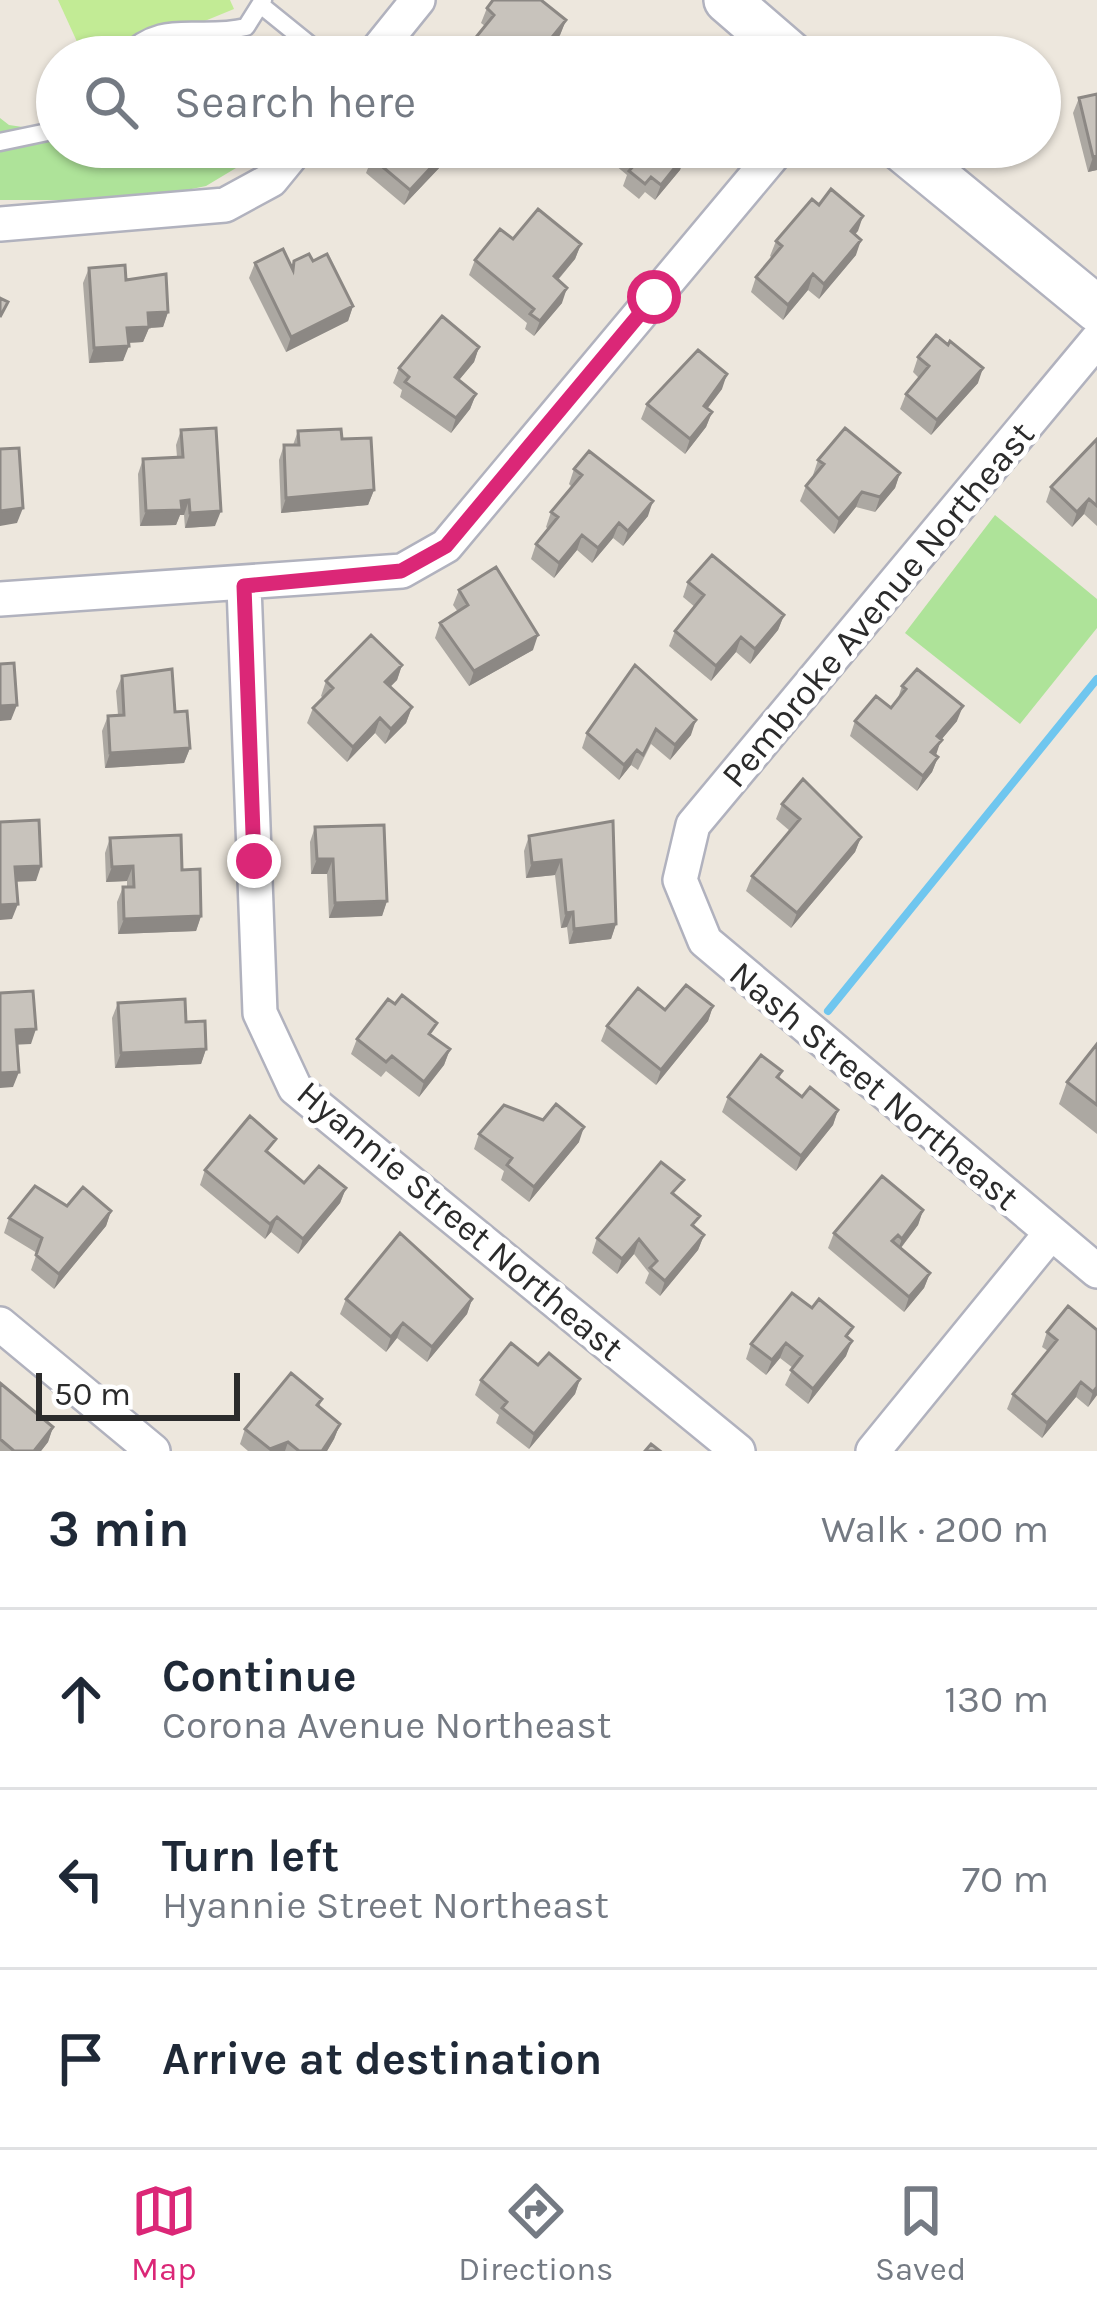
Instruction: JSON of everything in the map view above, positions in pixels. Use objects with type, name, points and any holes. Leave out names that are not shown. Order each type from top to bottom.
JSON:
[{"type":"street","points":[[389,36],[418,0]]},
{"type":"street","points":[[727,0],[769,36]]},
{"type":"street","points":[[0,224],[225,205],[271,180],[281,168]]},
{"type":"street","points":[[0,599],[244,586],[401,571],[446,546],[762,168]]},
{"type":"street","points":[[926,168],[1097,309]]},
{"type":"street","name":"Pembroke Avenue Northeast","points":[[680,880],[693,825],[1097,340]]},
{"type":"street","name":"Hyannie Street Northeast","points":[[244,586],[260,1013],[295,1088],[738,1451]]},
{"type":"street","name":"Nash Street Northeast","points":[[680,880],[705,941],[1097,1271]]},
{"type":"street","points":[[873,1451],[1051,1233]]},
{"type":"street","points":[[0,1324],[153,1451]]},
{"type":"lane","points":[[149,36],[246,27],[263,3],[301,36]]},
{"type":"lane","points":[[0,142],[36,134]]},
{"type":"green space","points":[[58,0],[230,0],[234,9],[168,36],[74,36]]},
{"type":"green space","points":[[0,118],[9,125],[36,129],[36,168],[236,168],[206,186],[139,200],[0,200]]},
{"type":"green space","points":[[995,515],[1097,599],[1097,628],[1020,724],[905,633]]},
{"type":"building","points":[[493,0],[541,0],[566,20],[553,36],[477,36],[494,15],[487,8]]},
{"type":"building","points":[[1097,94],[1097,156],[1093,157],[1079,98]]},
{"type":"building","points":[[384,168],[430,168],[410,190]]},
{"type":"building","points":[[675,168],[661,185],[651,177],[645,184],[629,171]]},
{"type":"building","points":[[831,189],[863,216],[851,231],[861,240],[824,284],[813,274],[788,305],[756,277],[782,246],[776,241],[812,199],[819,205]]},
{"type":"building","points":[[538,209],[581,244],[554,276],[567,288],[540,321],[530,314],[534,309],[475,260],[500,229],[513,239]]},
{"type":"building","points":[[283,249],[293,270],[294,261],[309,254],[313,261],[327,254],[353,306],[291,337],[255,263]]},
{"type":"building","points":[[125,265],[126,280],[166,274],[168,312],[148,313],[149,327],[127,328],[129,346],[94,348],[89,268]]},
{"type":"building","points":[[442,316],[479,347],[455,377],[476,394],[456,418],[405,382],[409,377],[399,368]]},
{"type":"building","points":[[936,335],[983,368],[937,420],[906,394],[929,366],[918,357]]},
{"type":"building","points":[[698,350],[727,374],[704,406],[712,412],[690,439],[647,404]]},
{"type":"building","points":[[216,428],[221,511],[190,513],[189,500],[181,501],[182,510],[146,511],[143,459],[183,457],[181,430]]},
{"type":"building","points":[[845,428],[900,473],[880,497],[862,492],[839,519],[806,486],[824,464],[818,460]]},
{"type":"building","points":[[341,429],[342,439],[371,438],[374,490],[286,498],[284,445],[299,445],[298,431]]},
{"type":"building","points":[[1097,439],[1097,506],[1089,499],[1077,512],[1051,487]]},
{"type":"building","points":[[19,448],[23,508],[0,511],[0,449]]},
{"type":"building","points":[[589,451],[653,501],[628,531],[619,523],[598,548],[582,535],[559,563],[536,544],[558,517],[551,512],[582,475],[574,469]]},
{"type":"building","points":[[712,555],[784,615],[755,649],[741,637],[716,666],[675,631],[704,595],[688,582]]},
{"type":"building","points":[[496,567],[538,635],[474,671],[440,623],[468,605],[459,590]]},
{"type":"building","points":[[371,635],[402,665],[385,682],[412,707],[391,729],[380,718],[353,747],[313,708],[333,688],[326,681]]},
{"type":"building","points":[[14,663],[17,705],[0,706],[0,664]]},
{"type":"building","points":[[635,665],[696,720],[675,745],[656,729],[643,755],[637,750],[624,765],[587,733]]},
{"type":"building","points":[[172,669],[175,712],[187,711],[190,748],[110,753],[108,716],[124,715],[122,676]]},
{"type":"building","points":[[917,669],[963,706],[937,736],[942,740],[931,752],[938,757],[923,776],[855,721],[876,696],[891,708]]},
{"type":"building","points":[[803,779],[861,837],[797,913],[752,876],[800,819],[782,804]]},
{"type":"building","points":[[39,820],[41,866],[15,867],[18,904],[0,905],[0,822]]},
{"type":"building","points":[[613,821],[616,924],[574,929],[573,912],[566,913],[561,860],[532,863],[529,836]]},
{"type":"building","points":[[384,825],[387,901],[335,903],[333,859],[317,859],[315,827]]},
{"type":"building","points":[[181,835],[182,870],[200,869],[201,916],[124,919],[123,887],[134,887],[133,866],[112,867],[110,838]]},
{"type":"building","points":[[686,985],[713,1006],[661,1070],[607,1026],[638,988],[665,1010]]},
{"type":"building","points":[[33,991],[36,1029],[16,1030],[19,1072],[0,1073],[0,993]]},
{"type":"building","points":[[402,995],[437,1023],[429,1034],[450,1049],[424,1082],[392,1056],[386,1062],[357,1039],[388,999],[395,1004]]},
{"type":"building","points":[[185,999],[186,1022],[205,1021],[206,1049],[121,1053],[118,1003]]},
{"type":"building","points":[[1097,1044],[1097,1105],[1067,1082]]},
{"type":"building","points":[[761,1055],[782,1071],[777,1077],[802,1097],[810,1087],[838,1110],[801,1156],[728,1097]]},
{"type":"building","points":[[556,1104],[584,1127],[534,1187],[507,1165],[512,1158],[479,1134],[504,1105],[543,1120]]},
{"type":"building","points":[[250,1116],[276,1139],[266,1151],[304,1183],[319,1166],[346,1188],[303,1239],[277,1217],[270,1224],[205,1170]]},
{"type":"building","points":[[661,1162],[684,1180],[672,1193],[700,1216],[692,1225],[704,1235],[665,1281],[650,1268],[657,1261],[639,1239],[622,1259],[597,1238]]},
{"type":"building","points":[[882,1176],[923,1210],[902,1239],[898,1235],[892,1241],[930,1273],[909,1297],[834,1233]]},
{"type":"building","points":[[35,1186],[67,1206],[83,1187],[111,1211],[59,1274],[36,1255],[42,1238],[9,1218]]},
{"type":"building","points":[[400,1233],[472,1299],[432,1347],[403,1323],[391,1337],[346,1299]]},
{"type":"building","points":[[792,1293],[812,1308],[819,1299],[853,1327],[846,1336],[852,1341],[813,1389],[791,1370],[802,1356],[786,1343],[772,1360],[751,1344]]},
{"type":"building","points":[[1068,1306],[1097,1330],[1097,1387],[1093,1392],[1081,1382],[1047,1423],[1013,1394],[1057,1340],[1047,1332]]},
{"type":"building","points":[[511,1343],[538,1365],[549,1353],[580,1379],[534,1434],[502,1408],[507,1402],[481,1380]]},
{"type":"building","points":[[291,1373],[322,1399],[317,1405],[340,1424],[322,1451],[299,1451],[288,1442],[270,1449],[245,1429]]},
{"type":"building","points":[[0,1383],[53,1427],[34,1451],[14,1451],[0,1439]]},
{"type":"waterway","points":[[828,1011],[1097,679]]},
{"type":"route","points":[[254,861],[244,586],[401,571],[446,546],[654,297]]}]
